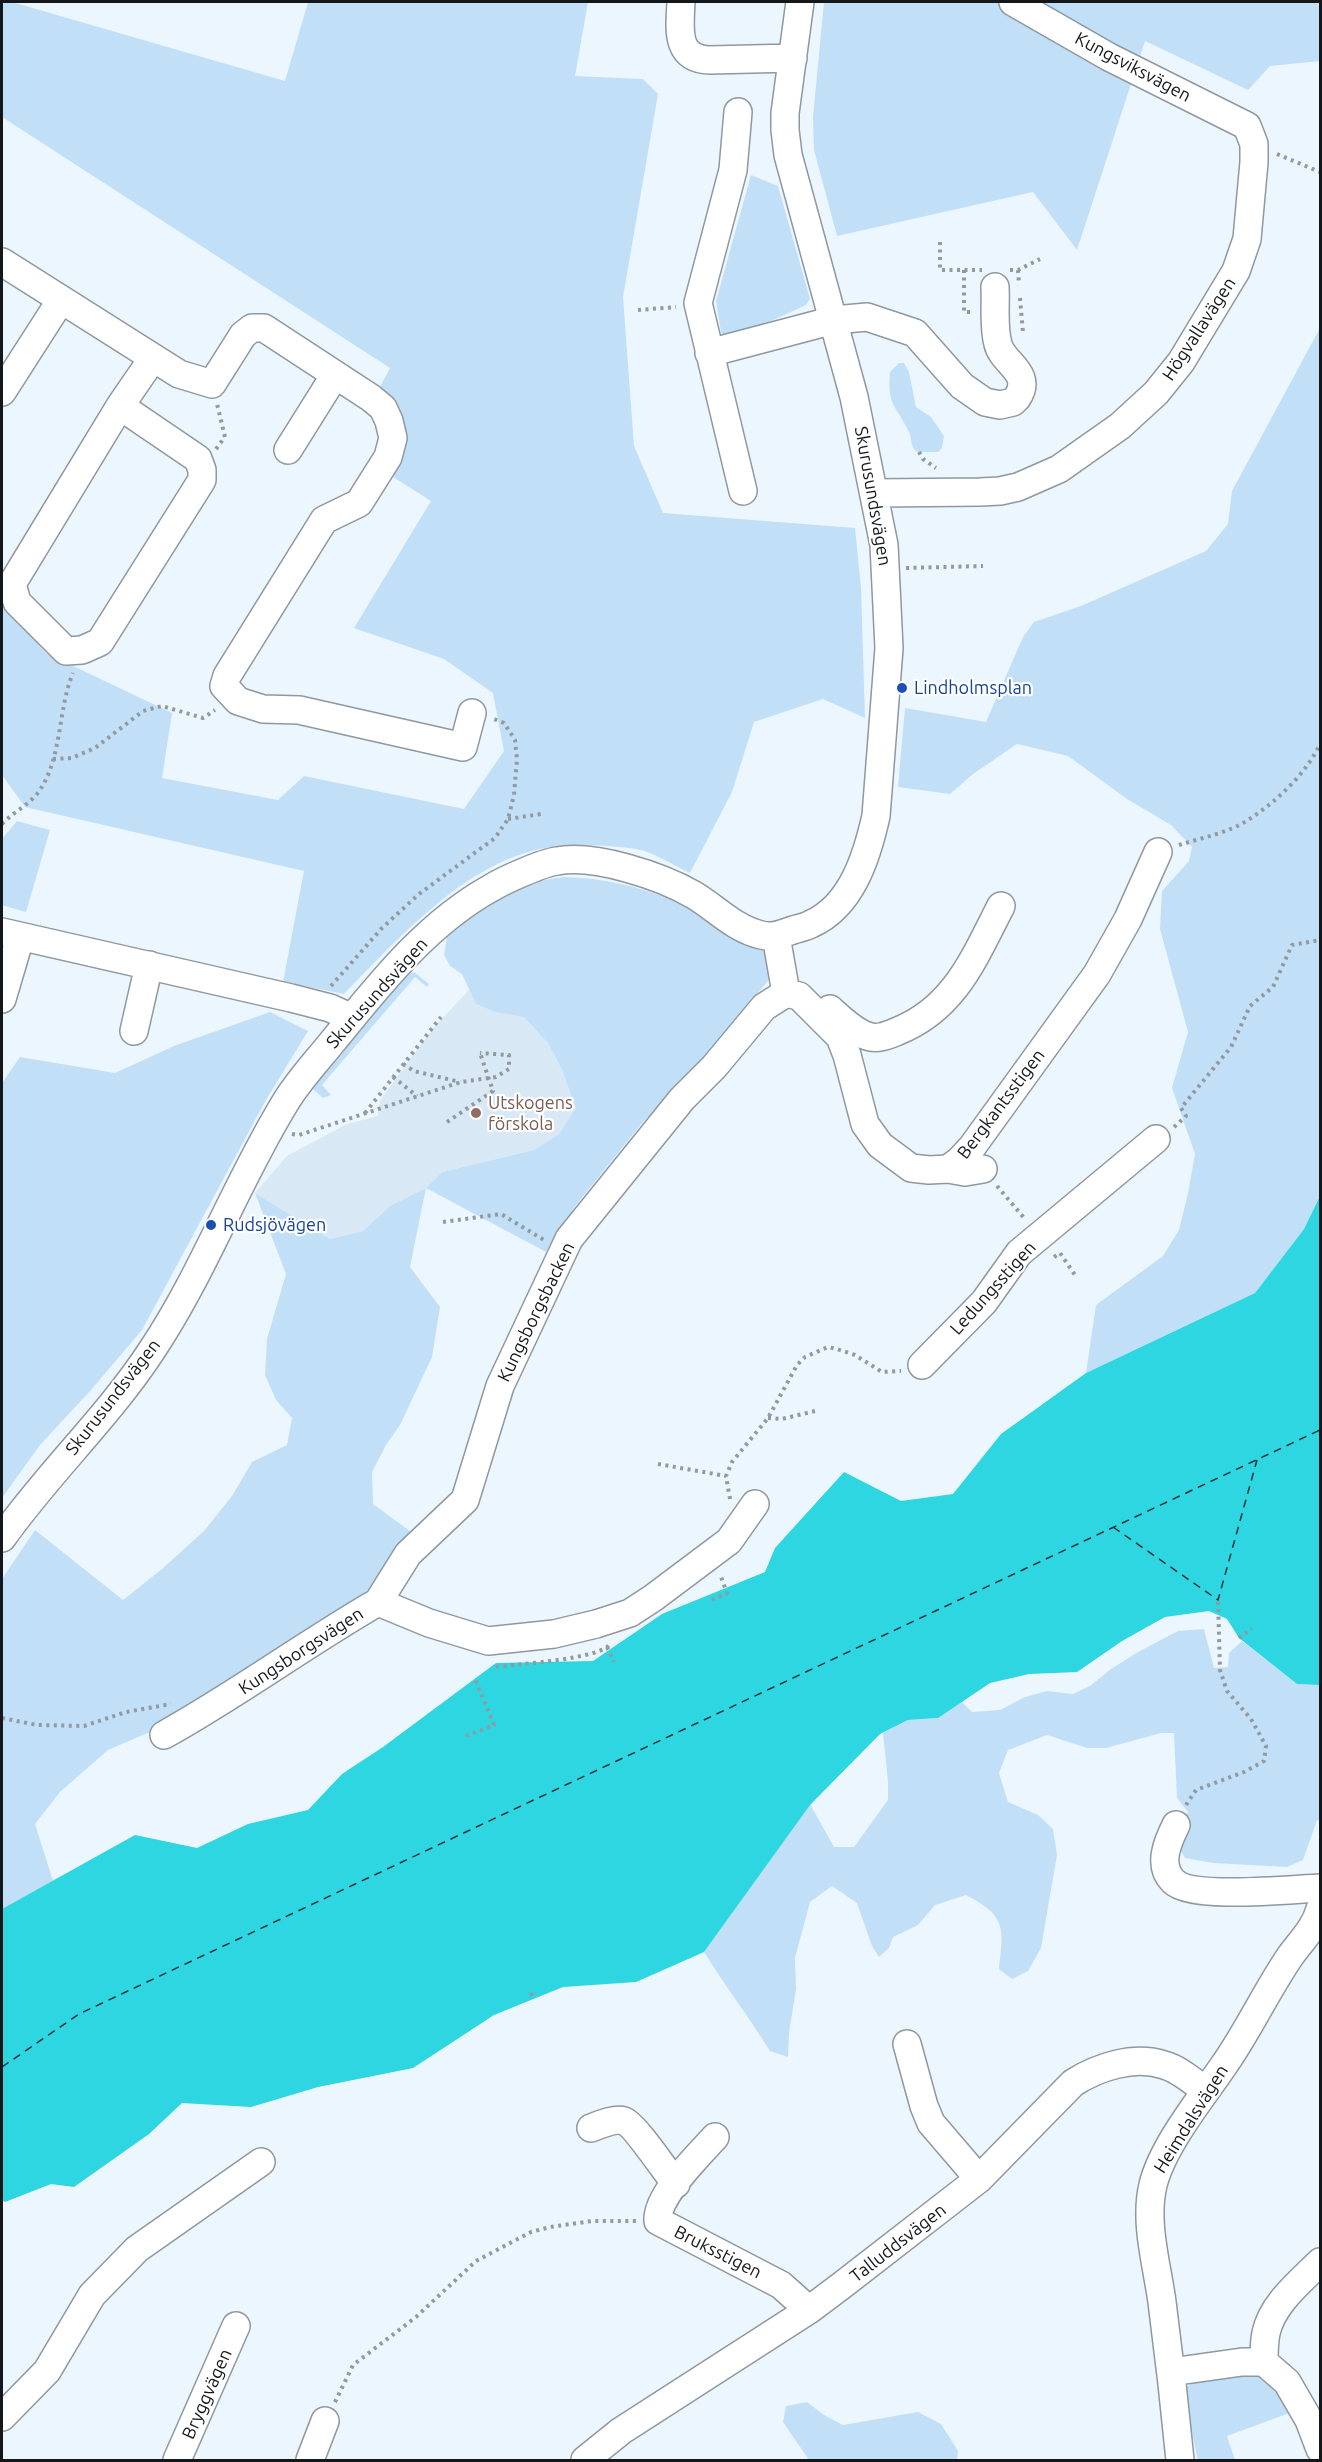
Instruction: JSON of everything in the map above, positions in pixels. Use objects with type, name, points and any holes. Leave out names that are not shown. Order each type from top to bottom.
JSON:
[{"type":"street","points":[[681,2],[680,38],[684,47],[699,58],[793,58]]},
{"type":"street","name":"Skurusundsvägen","points":[[2,1538],[20,1512],[151,1353],[181,1303],[287,1100],[385,978],[454,912],[493,886],[556,861],[617,865],[637,870],[694,896],[741,927],[761,935],[776,936],[811,925],[826,916],[852,886],[870,841],[876,816],[889,648],[887,569],[875,493],[834,320],[788,155],[784,130],[800,2]]},
{"type":"street","name":"Kungsviksvägen","points":[[1013,2],[1109,57],[1247,126],[1253,139]]},
{"type":"street","points":[[738,112],[733,170],[698,303],[743,492]]},
{"type":"street","name":"Högvallavägen","points":[[875,493],[980,492],[1018,487],[1059,469],[1120,426],[1156,393],[1181,362],[1236,271],[1247,239],[1253,139]]},
{"type":"street","points":[[2,262],[179,374],[212,384],[243,335],[252,328],[264,328],[383,408],[393,438],[388,457],[359,503],[324,520],[227,676],[224,686],[238,701],[263,709],[299,710],[463,747],[472,713]]},
{"type":"street","points":[[709,352],[834,320],[867,317],[915,333],[970,392],[994,404],[1007,404],[1017,398],[1022,387],[1016,368],[998,347],[995,276]]},
{"type":"street","points":[[2,392],[61,300]]},
{"type":"street","points":[[120,406],[198,459],[202,470],[201,480],[100,642],[82,650],[66,651],[17,602],[12,591],[12,584],[120,406],[153,358]]},
{"type":"street","points":[[288,450],[335,375]]},
{"type":"street","name":"Bergkantsstigen","points":[[793,995],[840,1037],[866,1124],[880,1145],[911,1168],[948,1169],[972,1147],[1097,975],[1128,919],[1158,852]]},
{"type":"street","points":[[776,936],[793,995],[816,999],[869,1037],[885,1037],[923,1019],[939,1008],[974,959],[1001,906]]},
{"type":"street","points":[[2,999],[11,935],[315,1004],[352,1018]]},
{"type":"street","points":[[134,1031],[149,965]]},
{"type":"street","name":"Kungsborgsbacken","points":[[378,1602],[408,1554],[465,1500],[500,1386],[563,1251],[594,1206],[660,1124],[714,1067],[764,1007],[793,995]]},
{"type":"street","name":"Ledungsstigen","points":[[922,1365],[984,1302],[1019,1253],[1047,1247],[1156,1138]]},
{"type":"street","points":[[948,1169],[965,1172],[983,1169]]},
{"type":"street","name":"Kungsborgsvägen","points":[[164,1735],[378,1602],[429,1623],[488,1641],[554,1634],[630,1613],[729,1541],[750,1511]]},
{"type":"street","points":[[1176,1825],[1166,1848],[1166,1866],[1174,1882],[1186,1889],[1240,1892],[1320,1888]]},
{"type":"street","name":"Heimdalsvägen","points":[[1180,2460],[1171,2372],[1150,2216],[1150,2199],[1157,2171],[1205,2090],[1227,2061],[1291,1955],[1312,1929],[1320,1909]]},
{"type":"street","points":[[907,2044],[924,2106],[932,2123],[980,2179]]},
{"type":"street","name":"Talluddsvägen","points":[[585,2460],[621,2431],[809,2310],[980,2179],[1073,2083],[1101,2069],[1139,2062],[1165,2065],[1205,2090]]},
{"type":"street","points":[[591,2128],[619,2120],[625,2122],[635,2130],[676,2184]]},
{"type":"street","name":"Bruksstigen","points":[[715,2137],[662,2201],[657,2214],[658,2222],[781,2285],[809,2310]]},
{"type":"street","points":[[2,2417],[47,2371],[92,2295],[137,2249],[261,2163]]},
{"type":"street","points":[[1264,2362],[1266,2333],[1273,2315],[1290,2292],[1320,2262]]},
{"type":"street","name":"Bryggvägen","points":[[177,2460],[236,2326]]},
{"type":"street","points":[[1171,2372],[1242,2362],[1264,2362],[1287,2382],[1309,2420],[1320,2449]]},
{"type":"street","points":[[310,2460],[325,2421]]},
{"type":"path","points":[[1253,139],[1320,172]]},
{"type":"path","points":[[940,242],[940,270],[995,276],[1018,270],[1040,259]]},
{"type":"path","points":[[638,310],[668,308]]},
{"type":"path","points":[[202,470],[225,437],[212,384]]},
{"type":"path","points":[[887,569],[984,566]]},
{"type":"path","points":[[2,824],[37,794],[48,774],[68,686],[82,650]]},
{"type":"path","points":[[53,759],[72,758],[95,748],[143,711],[162,706],[171,707],[203,718],[235,697]]},
{"type":"path","points":[[330,987],[382,928],[419,894],[495,838],[508,819],[514,795],[517,759],[514,740],[504,723],[472,713]]},
{"type":"path","points":[[1158,852],[1247,821],[1285,792],[1317,752],[1320,744]]},
{"type":"path","points":[[508,819],[541,814]]},
{"type":"path","points":[[1156,1138],[1177,1125],[1186,1116],[1181,1108],[1231,1047],[1250,1006],[1273,987],[1292,945],[1320,940]]},
{"type":"path","points":[[364,1114],[441,1017]]},
{"type":"path","points":[[283,1131],[299,1135],[461,1082],[496,1077],[509,1070],[509,1054],[480,1053],[493,1091],[447,1122]]},
{"type":"path","points":[[403,1064],[414,1071],[461,1082]]},
{"type":"path","points":[[393,1077],[418,1097]]},
{"type":"path","name":"Ledungsstigen","points":[[983,1169],[1047,1247]]},
{"type":"path","points":[[443,1222],[501,1214],[563,1251]]},
{"type":"path","points":[[1047,1247],[1060,1253],[1075,1275]]},
{"type":"path","points":[[750,1511],[729,1498],[726,1476],[732,1462],[768,1418],[797,1365],[805,1357],[828,1347],[845,1350],[882,1372],[906,1371],[922,1365]]},
{"type":"path","points":[[768,1418],[782,1419],[815,1411]]},
{"type":"path","points":[[658,1464],[726,1476]]},
{"type":"path","points":[[712,1600],[727,1593],[723,1584]]},
{"type":"path","points":[[1176,1825],[1196,1790],[1244,1772],[1264,1761],[1266,1746],[1251,1719],[1227,1691],[1220,1670],[1218,1600]]},
{"type":"path","points":[[1239,1638],[1252,1628]]},
{"type":"path","points":[[603,1638],[614,1662]]},
{"type":"path","points":[[466,1736],[494,1725],[475,1678]]},
{"type":"path","points":[[2,1718],[37,1725],[84,1726],[126,1712],[179,1702]]},
{"type":"path","points":[[531,1993],[534,1999]]},
{"type":"path","points":[[325,2421],[353,2365],[416,2317],[476,2261],[531,2232],[550,2227],[592,2221],[658,2222]]},
{"type":"shaded area","points":[[2,2],[12,2],[285,81],[308,2],[588,2],[575,76],[643,79],[658,94],[623,297],[634,446],[663,513],[855,528],[861,588],[865,718],[823,699],[754,722],[732,792],[690,873],[643,851],[614,846],[550,847],[511,858],[484,871],[433,907],[344,994],[283,982],[304,871],[25,807],[2,775],[2,604],[46,653],[172,713],[162,778],[278,800],[304,776],[464,809],[504,751],[493,693],[444,659],[354,628],[431,501],[390,475],[379,389],[390,368],[2,117]]},
{"type":"shaded area","points":[[824,2],[1320,2],[1320,61],[1270,66],[1248,90],[1145,41],[1077,250],[1033,192],[837,236],[814,150],[813,117]]},
{"type":"shaded area","points":[[751,175],[778,186],[810,299],[806,305],[732,339],[726,339],[721,332],[716,301]]},
{"type":"shaded area","points":[[1320,328],[1320,1196],[1304,1229],[1255,1293],[1086,1373],[1096,1305],[1163,1256],[1179,1230],[1188,1193],[1195,1154],[1172,1088],[1188,1032],[1160,929],[1162,891],[1189,861],[1192,847],[1171,825],[1127,799],[1068,756],[1017,744],[973,774],[950,794],[898,787],[905,708],[986,722],[1023,637],[1034,622],[1081,606],[1206,551],[1228,524],[1232,491]]},
{"type":"shaded area","points":[[899,363],[904,363],[909,372],[916,407],[931,417],[944,436],[942,448],[938,452],[917,452],[893,404],[889,383],[890,372]]},
{"type":"shaded area","points":[[17,821],[50,830],[26,912],[2,905],[2,839]]},
{"type":"shaded area","points":[[564,877],[593,879],[644,890],[669,899],[766,945],[772,976],[696,1067],[642,1123],[576,1205],[546,1252],[426,1188],[442,1172],[534,1150],[559,1134],[576,1108],[562,1070],[548,1043],[524,1017],[495,1012],[476,1004],[462,974],[450,966],[444,955],[447,936],[474,914],[501,897],[530,884]]},
{"type":"shaded area","points":[[414,972],[429,984],[427,987],[415,977],[322,1085],[331,1095],[323,1098],[313,1089],[316,1076],[407,974]]},
{"type":"shaded area","name":"Utskogens förskola","points":[[470,989],[476,1004],[495,1012],[524,1016],[548,1043],[577,1108],[559,1134],[534,1150],[442,1172],[426,1188],[390,1206],[363,1231],[330,1239],[255,1193],[287,1156],[347,1124],[378,1116],[380,1101],[402,1070],[436,1025]]},
{"type":"shaded area","points":[[270,1012],[308,1031],[266,1100],[142,1330],[40,1445],[2,1498],[2,1083],[20,1057],[115,1073],[174,1046]]},
{"type":"shaded area","points":[[426,1188],[410,1267],[440,1307],[432,1357],[400,1425],[372,1472],[373,1504],[414,1534],[372,1596],[157,1729],[108,1750],[60,1792],[35,1824],[53,1881],[2,1909],[2,1579],[35,1530],[123,1600],[204,1531],[232,1496],[252,1462],[287,1445],[292,1418],[276,1400],[265,1375],[267,1339],[286,1274],[255,1193],[330,1239],[363,1231],[390,1206]]},
{"type":"shaded area","points":[[1204,1629],[1214,1668],[1228,1667],[1229,1653],[1242,1641],[1297,1684],[1320,1685],[1320,1821],[1317,1820],[1303,1860],[1287,1867],[1213,1863],[1185,1858],[1176,1843],[1188,1812],[1177,1798],[1174,1733],[1161,1733],[1106,1748],[1087,1748],[1047,1735],[1008,1750],[999,1773],[1008,1802],[1038,1815],[1053,1829],[1057,1855],[1041,1948],[1028,1971],[1012,1979],[999,1969],[1002,1943],[999,1924],[989,1910],[966,1895],[935,1905],[918,1925],[893,1937],[889,1948],[879,1957],[872,1946],[857,1903],[832,1886],[810,1902],[795,1958],[796,1989],[789,2033],[788,2057],[770,2051],[704,1952],[810,1804],[834,1847],[854,1847],[888,1800],[883,1733],[908,1720],[938,1718],[961,1701],[972,1712],[1000,1710],[1025,1697],[1047,1691],[1073,1694],[1090,1686],[1138,1652],[1178,1631]]},
{"type":"shaded area","points":[[1258,2372],[1270,2378],[1295,2411],[1227,2436],[1235,2460],[1198,2460],[1184,2397],[1186,2387],[1197,2381]]},
{"type":"shaded area","points":[[807,2402],[824,2415],[843,2425],[918,2412],[941,2424],[958,2451],[957,2460],[809,2460],[783,2422],[786,2406]]},
{"type":"water","points":[[1320,1196],[1320,1685],[1297,1684],[1239,1638],[1227,1619],[1209,1611],[1165,1617],[1122,1641],[1077,1672],[1029,1674],[990,1683],[938,1718],[908,1720],[880,1734],[810,1805],[704,1952],[636,1982],[563,1987],[494,2015],[413,2068],[318,2087],[251,2107],[182,2103],[149,2134],[74,2187],[51,2184],[5,2202],[2,2200],[2,1909],[135,1835],[197,1848],[248,1824],[308,1810],[342,1774],[383,1747],[496,1663],[593,1661],[662,1614],[765,1572],[775,1548],[844,1472],[901,1501],[953,1494],[1001,1434],[1086,1373],[1255,1293],[1304,1229]]},
{"type":"ferry route","points":[[2,2067],[79,2014],[1320,1430]]},
{"type":"ferry route","points":[[1113,1527],[1218,1600],[1257,1460]]},
{"type":"place","name":"Lindholmsplan","points":[[902,688]]},
{"type":"place","name":"Utskogens förskola","points":[[476,1113]]},
{"type":"place","name":"Rudsjövägen","points":[[211,1225]]}]
